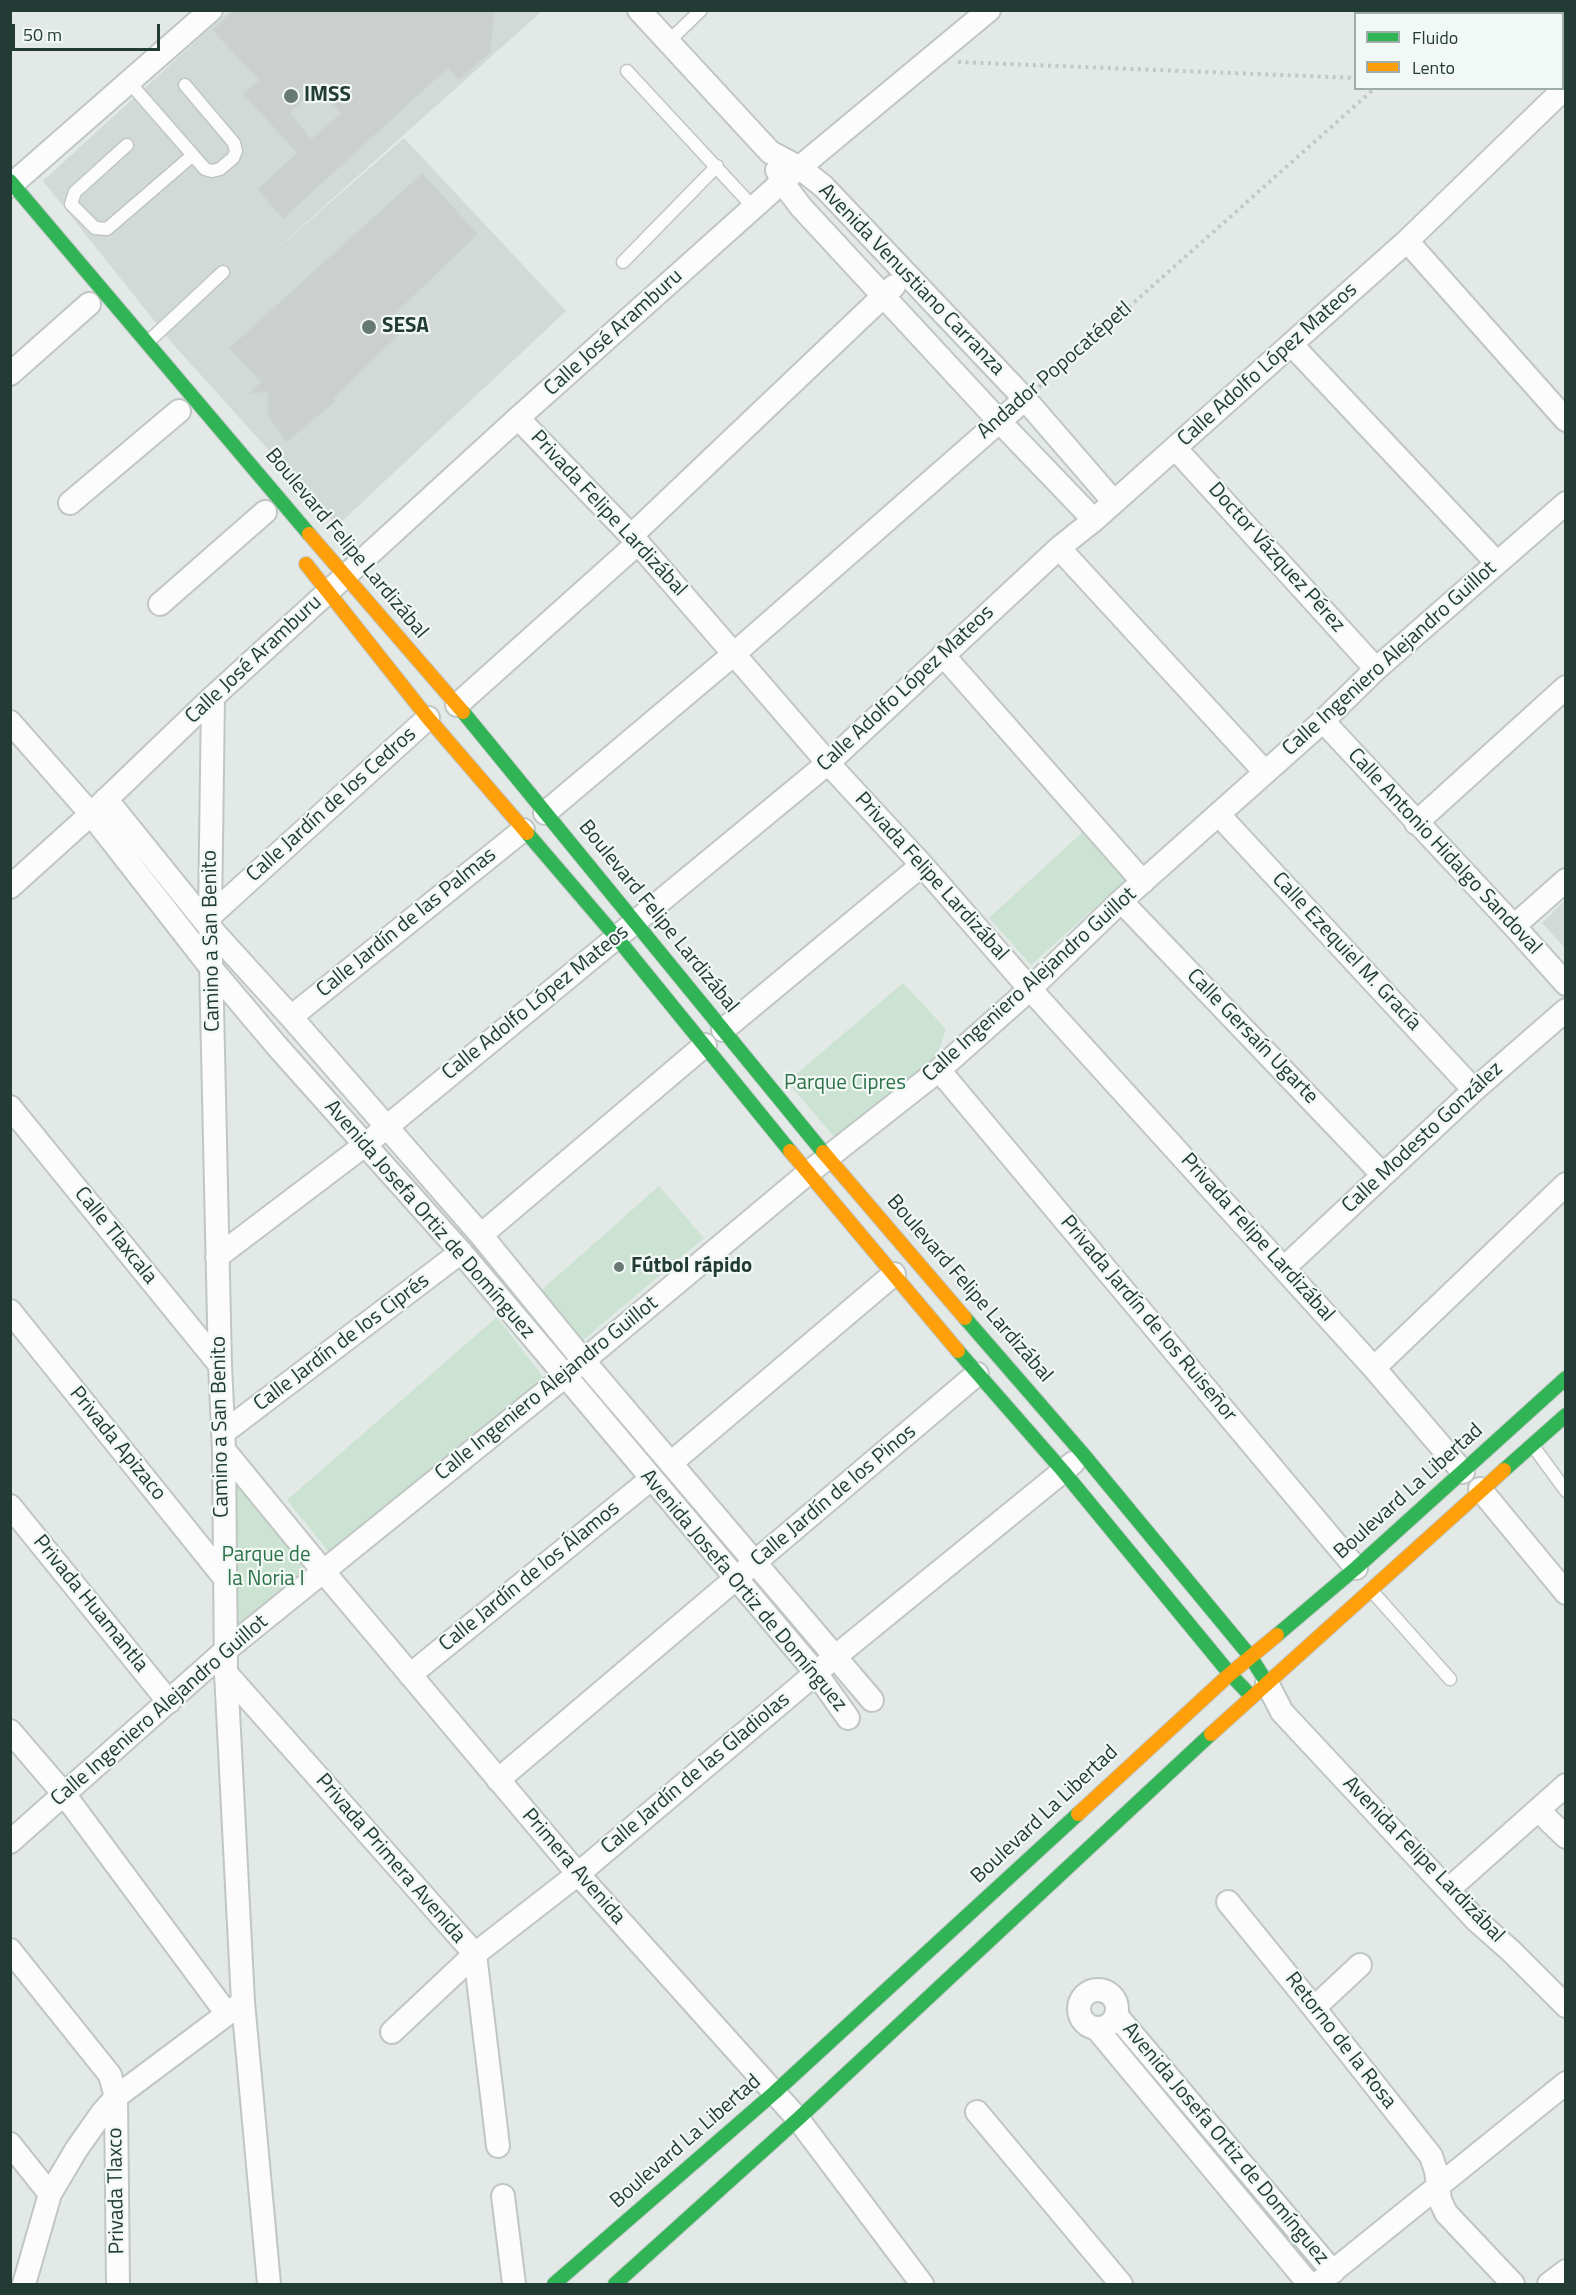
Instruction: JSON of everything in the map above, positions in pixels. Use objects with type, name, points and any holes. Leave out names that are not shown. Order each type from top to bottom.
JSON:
[{"type":"main road","name":"Boulevard Felipe Lardizábal","points":[[11,184],[178,377],[345,577],[457,705],[828,1158],[1083,1454],[1250,1656],[1259,1689]]},
{"type":"main road","points":[[174,405],[178,377]]},
{"type":"main road","name":"Boulevard Felipe Lardizábal","points":[[300,557],[428,718],[617,938],[808,1173],[977,1374],[1063,1471],[1230,1674],[1259,1689]]},
{"type":"main road","name":"Boulevard La Libertad","points":[[554,2284],[774,2093],[1230,1674],[1356,1568],[1566,1378]]},
{"type":"main road","points":[[615,2284],[798,2119],[1259,1689],[1566,1415]]},
{"type":"street","points":[[11,184],[211,10]]},
{"type":"street","name":"Avenida Venustiano Carranza","points":[[639,10],[791,175],[801,207],[1094,520]]},
{"type":"street","name":"Calle José Aramburu","points":[[10,887],[99,807],[213,697],[518,418],[791,175],[931,61],[989,10]]},
{"type":"street","name":"Calle Adolfo López Mateos","points":[[217,1257],[366,1144],[828,763],[1059,548],[1094,520],[1407,241],[1563,90]]},
{"type":"street","name":"Avenida Venustiano Carranza","points":[[791,175],[823,186],[1025,399],[1114,502]]},
{"type":"street","points":[[1407,241],[1566,420]]},
{"type":"street","points":[[457,705],[634,539],[906,274]]},
{"type":"street","points":[[10,374],[89,304]]},
{"type":"street","points":[[1291,344],[1497,562]]},
{"type":"street","name":"Andador Popocatépetl","points":[[735,653],[1025,399]]},
{"type":"street","points":[[70,503],[174,405]]},
{"type":"street","name":"Privada Felipe Lardizábal","points":[[518,418],[634,539],[828,763],[1374,1368],[1463,1472]]},
{"type":"street","name":"Doctor Vázquez Pérez","points":[[1175,448],[1376,669]]},
{"type":"street","name":"Calle Ingeniero Alejandro Guillot","points":[[10,1842],[226,1650],[564,1377],[808,1173],[939,1070],[1030,989],[1121,901],[1323,721],[1376,669],[1566,503]]},
{"type":"street","points":[[160,604],[265,512]]},
{"type":"street","points":[[1059,548],[1264,772]]},
{"type":"street","points":[[545,813],[735,653]]},
{"type":"street","points":[[943,655],[1143,882]]},
{"type":"street","points":[[1416,823],[1566,687]]},
{"type":"street","name":"Camino a San Benito","points":[[213,697],[211,923],[235,2008],[268,2284]]},
{"type":"street","name":"Calle Jardín de los Cedros","points":[[211,923],[428,718]]},
{"type":"street","name":"Calle Antonio Hidalgo Sandoval","points":[[1323,721],[1566,984]]},
{"type":"street","name":"Avenida Josefa Ortiz de Domínguez","points":[[10,722],[99,807],[211,923],[481,1235],[583,1360],[872,1700]]},
{"type":"street","name":"Avenida Josefa Ortiz de Domínguez","points":[[99,807],[212,969],[276,1045],[461,1252],[564,1377],[816,1673],[848,1718]]},
{"type":"street","name":"Calle Ezequiel M. Gracía","points":[[1219,815],[1474,1090]]},
{"type":"street","name":"Calle Jardín de las Palmas","points":[[291,1017],[523,830]]},
{"type":"street","points":[[723,1030],[922,865]]},
{"type":"street","points":[[1514,926],[1566,880]]},
{"type":"street","name":"Calle Gersaín Ugarte","points":[[1121,901],[1383,1174]]},
{"type":"street","name":"Calle Modesto González","points":[[1284,1268],[1474,1090],[1566,1010]]},
{"type":"street","points":[[481,1235],[705,1046]]},
{"type":"street","name":"Privada Jardín de los Ruiseñor","points":[[939,1070],[1356,1568]]},
{"type":"street","name":"Calle Tlaxcala","points":[[10,1107],[220,1365]]},
{"type":"street","points":[[1374,1368],[1566,1184]]},
{"type":"street","name":"Calle Jardín de los Ciprés","points":[[224,1441],[461,1252]]},
{"type":"street","points":[[671,1463],[894,1274]]},
{"type":"street","name":"Privada Apizaco","points":[[10,1311],[224,1577]]},
{"type":"street","name":"Calle Jardín de los Pinos","points":[[498,1780],[977,1374]]},
{"type":"street","name":"Primera Avenida","points":[[224,1441],[322,1571],[498,1780],[578,1874],[798,2119],[922,2284]]},
{"type":"street","name":"Calle Jardín de las Gladiolas","points":[[392,2032],[475,1954],[578,1874],[836,1656],[1083,1454]]},
{"type":"street","name":"Calle Jardín de los Álamos","points":[[410,1675],[651,1479]]},
{"type":"street","points":[[1480,1490],[1566,1593]]},
{"type":"street","name":"Privada Huamantla","points":[[10,1506],[168,1702]]},
{"type":"street","name":"Privada Primera Avenida","points":[[226,1673],[475,1954],[498,2146]]},
{"type":"street","name":"Avenida Felipe Lardizábal","points":[[1259,1689],[1476,1920],[1566,2006]]},
{"type":"street","points":[[10,1731],[64,1794],[235,2008],[116,2097],[76,2150],[50,2194],[24,2284]]},
{"type":"street","points":[[1449,1889],[1566,1785]]},
{"type":"street","points":[[1538,1810],[1566,1837]]},
{"type":"street","name":"Retorno de la Rosa","points":[[1228,1902],[1431,2156],[1436,2170],[1445,2181],[1440,2200],[1446,2213],[1513,2284]]},
{"type":"street","points":[[10,1950],[110,2075],[116,2097]]},
{"type":"street","points":[[1314,2008],[1360,1965]]},
{"type":"street","points":[[1098,1989],[1110,1993],[1117,2004],[1117,2016],[1109,2026],[1097,2030],[1086,2025],[1078,2015],[1079,2002],[1087,1993],[1098,1989]]},
{"type":"street","name":"Avenida Josefa Ortiz de Domínguez","points":[[1117,2016],[1324,2278]]},
{"type":"street","name":"Avenida Josefa Ortiz de Domínguez","points":[[1097,2030],[1309,2284]]},
{"type":"street","points":[[1324,2278],[1566,2083]]},
{"type":"street","name":"Privada Tlaxco","points":[[116,2097],[118,2284]]},
{"type":"street","points":[[977,2112],[1121,2284]]},
{"type":"street","points":[[10,2144],[50,2194]]},
{"type":"street","points":[[503,2196],[514,2284]]},
{"type":"street","points":[[1549,2284],[1566,2271]]},
{"type":"lane","points":[[668,42],[701,10]]},
{"type":"lane","points":[[627,71],[754,208]]},
{"type":"lane","points":[[129,82],[205,169],[212,171],[220,169],[233,158],[236,151],[234,143],[185,85]]},
{"type":"lane","points":[[127,145],[75,192],[71,204],[95,228],[107,229],[193,155]]},
{"type":"lane","points":[[623,261],[717,166]]},
{"type":"lane","points":[[148,342],[223,272]]},
{"type":"lane","points":[[1532,1444],[1566,1491]]},
{"type":"lane","points":[[1370,1589],[1450,1679]]},
{"type":"path","points":[[931,61],[1354,78]]},
{"type":"path","name":"Andador Popocatépetl","points":[[1025,399],[1373,90]]},
{"type":"shaded area","points":[[229,11],[542,11],[253,270],[404,138],[566,311],[337,526],[172,343],[43,181]]},
{"type":"shaded area","points":[[1565,900],[1565,948],[1542,923]]},
{"type":"green space","points":[[1086,829],[1130,876],[1031,965],[989,918]]},
{"type":"green space","name":"Parque Cipres","points":[[903,983],[946,1029],[938,1053],[838,1141],[787,1082]]},
{"type":"green space","name":"Fútbol rápido","points":[[659,1186],[704,1238],[577,1345],[537,1294]]},
{"type":"green space","points":[[497,1317],[544,1378],[332,1556],[287,1500]]},
{"type":"green space","name":"Parque de la Noria I","points":[[233,1468],[307,1573],[236,1634]]},
{"type":"building","points":[[236,10],[494,10],[490,52],[459,79],[448,67],[283,218],[258,189],[298,153],[244,94],[260,80],[213,30]],"holes":[[[317,88],[342,113],[311,140],[289,112]]]},
{"type":"building","points":[[422,174],[477,234],[394,314],[405,328],[333,398],[335,401],[287,441],[268,415],[268,391],[250,393],[262,382],[230,348]]},
{"type":"traffic: fast","points":[[10,181],[309,534]]},
{"type":"traffic: fast","points":[[463,712],[823,1152]]},
{"type":"traffic: fast","points":[[527,833],[617,938],[790,1151]]},
{"type":"traffic: fast","points":[[965,1318],[1083,1454],[1250,1656],[1267,1683]]},
{"type":"traffic: fast","points":[[958,1351],[1063,1471],[1230,1674],[1251,1696]]},
{"type":"traffic: fast","points":[[1277,1635],[1356,1568],[1566,1378]]},
{"type":"traffic: fast","points":[[1504,1470],[1566,1415]]},
{"type":"traffic: fast","points":[[615,2284],[798,2119],[1211,1734]]},
{"type":"traffic: fast","points":[[554,2284],[774,2093],[1078,1814]]},
{"type":"traffic: slow","points":[[309,534],[463,712]]},
{"type":"traffic: slow","points":[[306,564],[428,718],[527,833]]},
{"type":"traffic: slow","points":[[790,1151],[958,1351]]},
{"type":"traffic: slow","points":[[823,1152],[965,1318]]},
{"type":"traffic: slow","points":[[1211,1734],[1504,1470]]},
{"type":"traffic: slow","points":[[1078,1814],[1230,1674],[1277,1635]]},
{"type":"place","name":"IMSS","points":[[291,96]]},
{"type":"place","name":"SESA","points":[[369,327]]},
{"type":"place","name":"Fútbol rápido","points":[[619,1267]]}]
